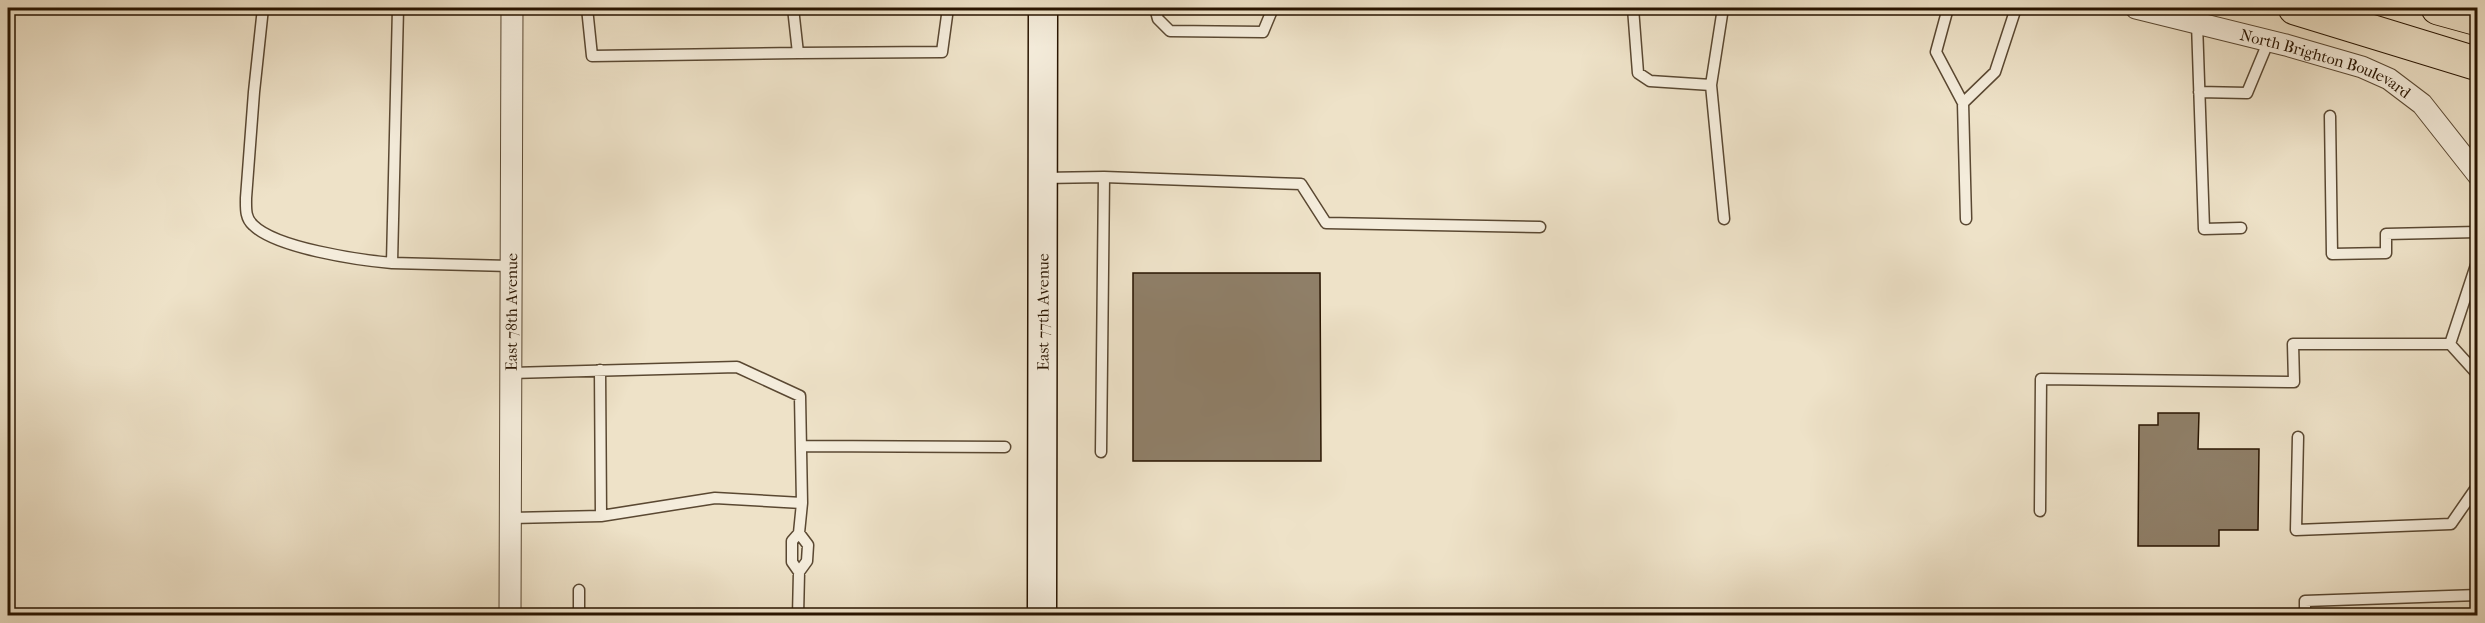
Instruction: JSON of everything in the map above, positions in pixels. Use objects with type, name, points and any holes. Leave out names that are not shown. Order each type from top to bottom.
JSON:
[{"type":"highway","points":[[2295,8],[2478,64]]},
{"type":"highway","points":[[2438,8],[2478,19]]},
{"type":"street","name":"East 78th Avenue","points":[[510,615],[512,8]]},
{"type":"street","name":"East 77th Avenue","points":[[1042,615],[1043,8]]},
{"type":"street","name":"North Brighton Boulevard","points":[[2136,8],[2269,40],[2362,67],[2401,86],[2422,105],[2478,174]]},
{"type":"lane","points":[[263,8],[246,198],[246,214],[251,224],[266,235],[330,255],[392,263],[512,266]]},
{"type":"lane","points":[[392,263],[398,8]]},
{"type":"lane","points":[[587,8],[592,56],[942,52],[948,8]]},
{"type":"lane","points":[[793,8],[798,53]]},
{"type":"lane","points":[[1155,8],[1158,19],[1170,31],[1263,32],[1273,8]]},
{"type":"lane","points":[[1633,8],[1638,73],[1650,81],[1711,85]]},
{"type":"lane","points":[[1723,8],[1711,85],[1724,219]]},
{"type":"lane","points":[[1948,8],[1936,52],[1963,103],[1966,219]]},
{"type":"lane","points":[[1963,103],[1995,72],[2016,8]]},
{"type":"lane","points":[[2198,23],[2204,229],[2241,228]]},
{"type":"lane","points":[[2199,92],[2247,93],[2269,40]]},
{"type":"lane","points":[[2330,116],[2332,254],[2386,253],[2386,234],[2478,232]]},
{"type":"lane","points":[[1043,178],[1104,177],[1300,184],[1326,223],[1540,227]]},
{"type":"lane","points":[[1101,452],[1104,177]]},
{"type":"lane","points":[[2450,344],[2478,259]]},
{"type":"lane","points":[[2040,511],[2041,379],[2294,382],[2293,344],[2450,344],[2478,375]]},
{"type":"lane","points":[[511,373],[737,367],[800,396],[802,503],[799,533],[792,541],[792,562],[799,572]]},
{"type":"lane","points":[[600,370],[601,516]]},
{"type":"lane","points":[[2298,437],[2296,530],[2451,524],[2478,485]]},
{"type":"lane","points":[[801,446],[1005,447]]},
{"type":"lane","points":[[511,518],[601,516],[715,498],[802,503]]},
{"type":"lane","points":[[798,615],[799,572],[807,561],[808,545],[799,533]]},
{"type":"lane","points":[[579,590],[579,615]]},
{"type":"lane","points":[[2305,615],[2305,601],[2478,595]]},
{"type":"building","points":[[1133,273],[1320,273],[1321,461],[1133,461]]},
{"type":"building","points":[[2158,413],[2199,413],[2198,449],[2259,449],[2258,530],[2219,530],[2219,546],[2138,546],[2139,425],[2158,425]]}]
